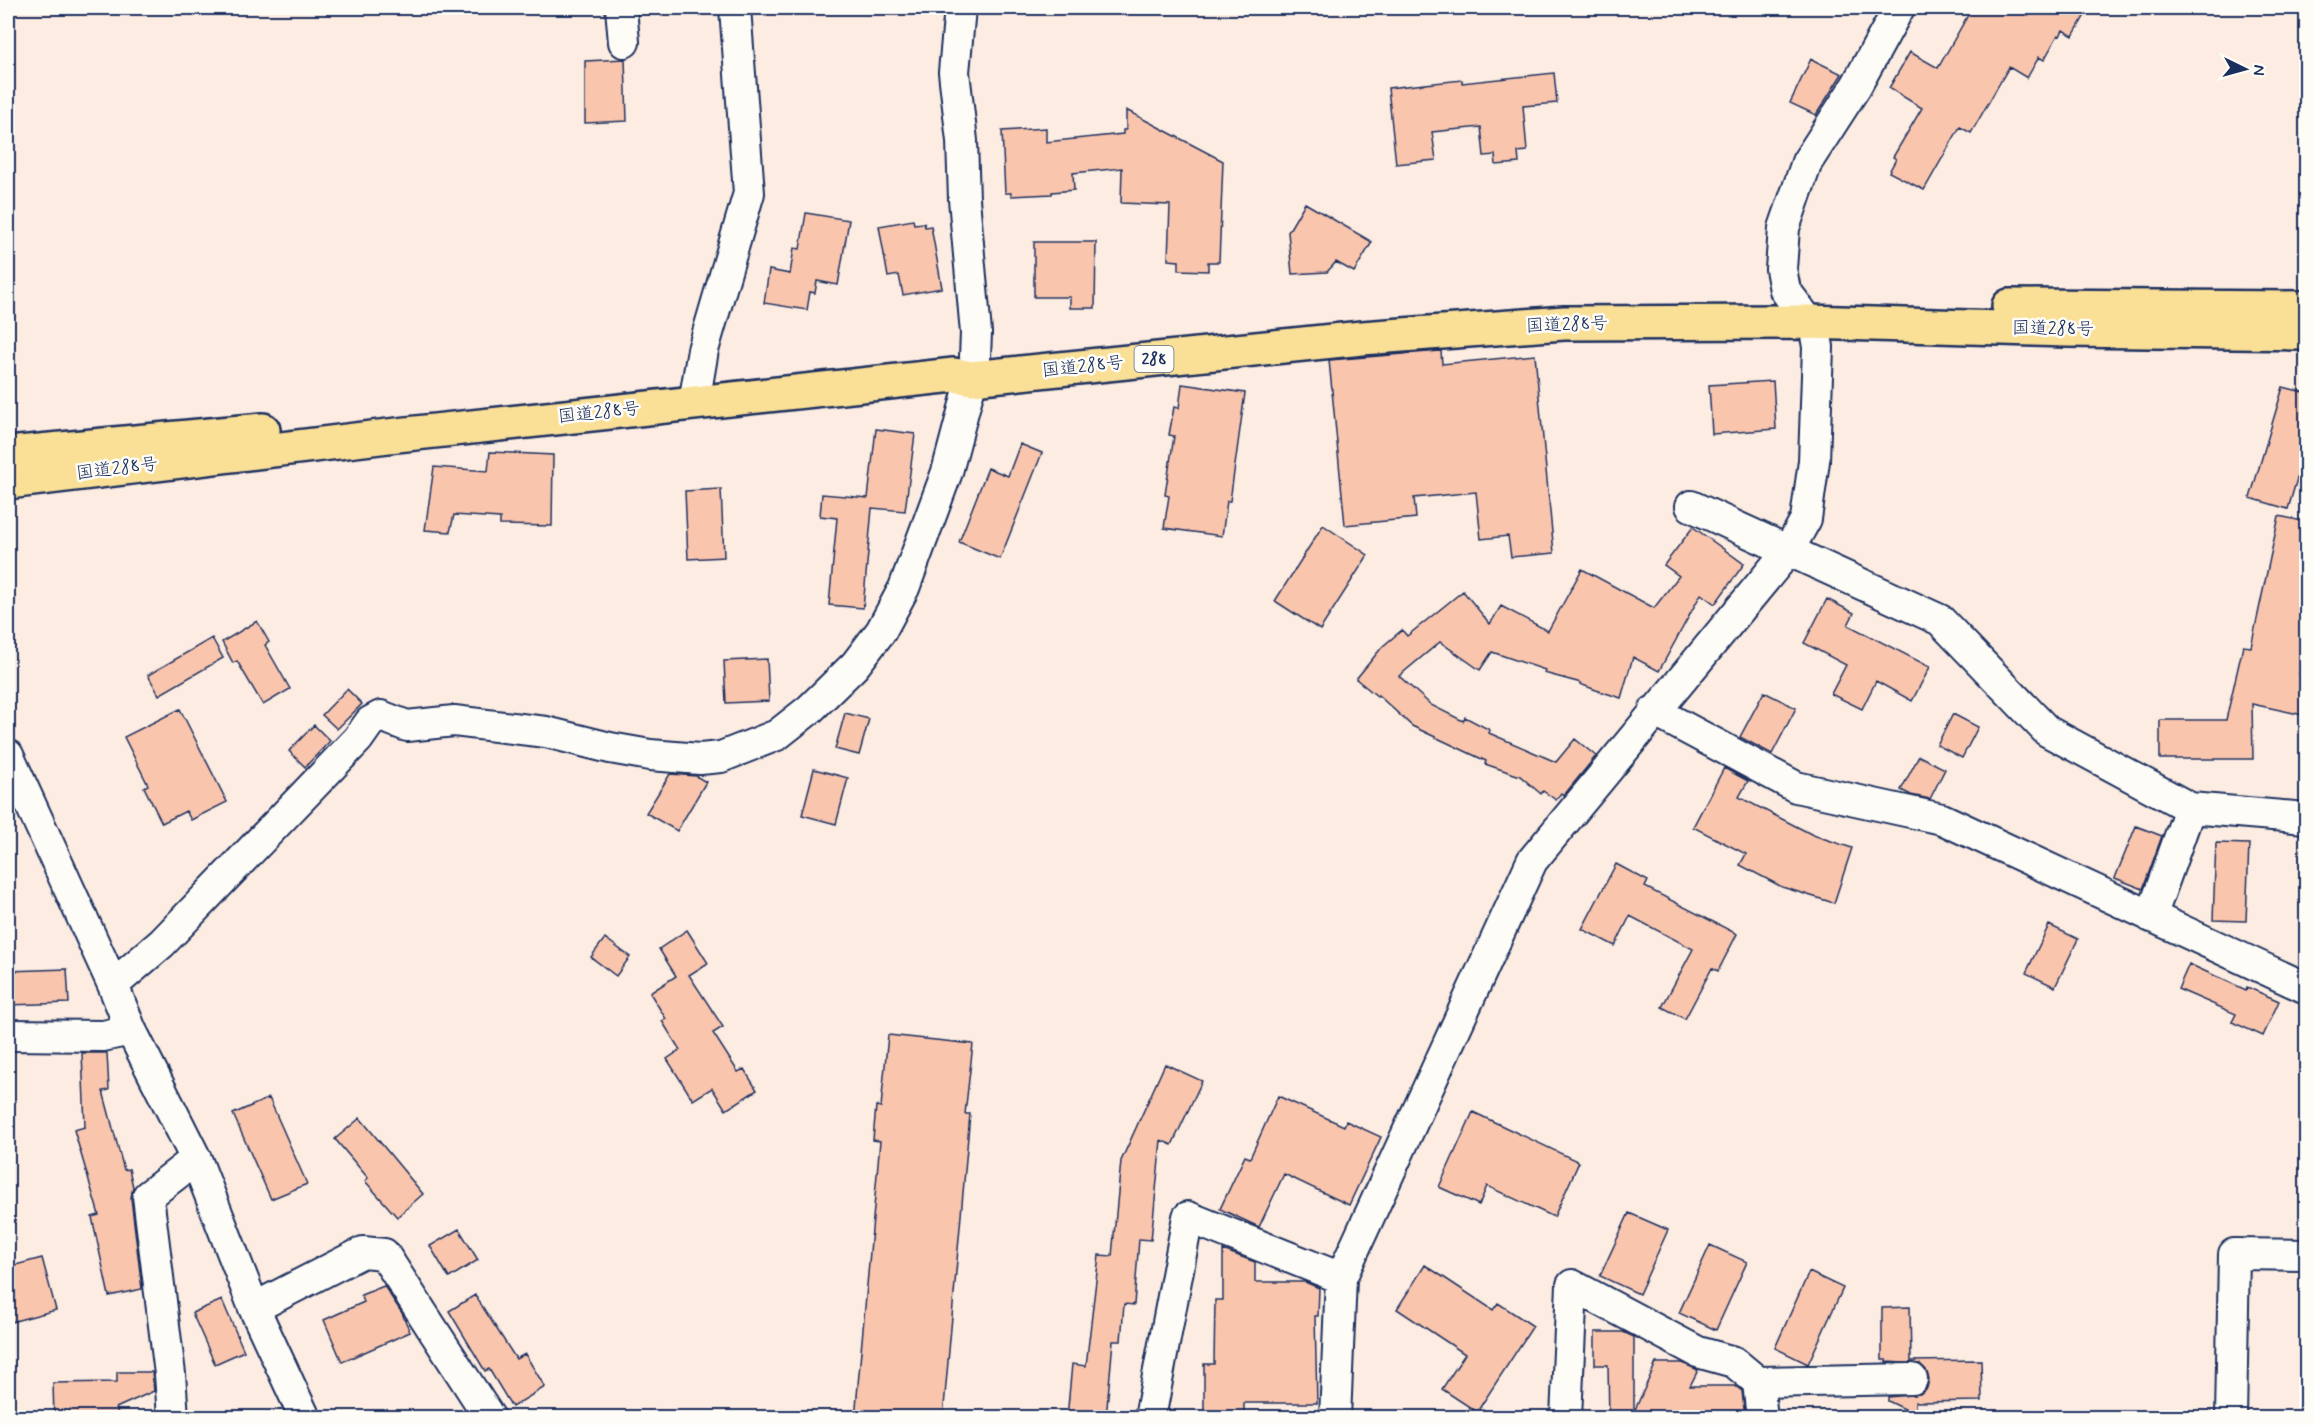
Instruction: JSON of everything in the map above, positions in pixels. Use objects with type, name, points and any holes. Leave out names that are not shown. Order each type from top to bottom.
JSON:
[{"type":"highway","name":"国道288号","points":[[1802,312],[1862,304],[2307,308]]},
{"type":"highway","name":"国道288号","points":[[8,454],[118,442],[579,402],[694,395],[973,368],[1111,341],[1372,317],[1577,306],[1802,312],[2066,330],[2307,333]]},
{"type":"highway","name":"国道288号","points":[[8,482],[388,436],[694,395]]},
{"type":"street","points":[[621,8],[624,42]]},
{"type":"street","points":[[694,395],[703,350],[749,193],[735,8]]},
{"type":"street","points":[[113,985],[162,943],[358,739],[370,722],[381,716],[407,726],[454,721],[546,732],[620,750],[700,759],[721,757],[777,735],[810,709],[855,665],[886,622],[904,588],[946,472],[973,368],[976,333],[964,199],[962,141],[954,72],[960,8]]},
{"type":"street","points":[[1335,1418],[1341,1278],[1532,861],[1788,551],[1806,519],[1814,460],[1818,347],[1815,330],[1785,290],[1781,269],[1784,228],[1807,162],[1856,86],[1899,8]]},
{"type":"street","points":[[1691,506],[1940,620],[2047,731],[2190,808],[2307,818]]},
{"type":"street","points":[[1654,711],[1796,788],[1942,819],[2307,988]]},
{"type":"street","points":[[8,755],[113,985],[131,1030],[196,1159],[254,1308],[304,1418]]},
{"type":"street","points":[[2151,916],[2190,808]]},
{"type":"street","points":[[8,1035],[103,1036],[131,1030]]},
{"type":"street","points":[[173,1418],[170,1374],[148,1196],[196,1159]]},
{"type":"street","points":[[1150,1418],[1188,1217],[1341,1278]]},
{"type":"street","points":[[254,1308],[363,1251],[384,1254],[490,1418]]},
{"type":"street","points":[[2231,1418],[2234,1254],[2307,1255]]},
{"type":"street","points":[[1566,1418],[1572,1285],[1698,1352],[1734,1362],[1758,1382],[1912,1379]]},
{"type":"street","points":[[1758,1382],[1762,1418]]},
{"type":"building","points":[[1972,8],[2089,8],[2073,36],[2063,30],[2044,60],[2039,57],[2027,78],[2009,67],[1971,133],[1960,127],[1924,190],[1889,172],[1896,159],[1893,157],[1922,108],[1889,88],[1910,52],[1938,68]]},
{"type":"building","points":[[625,59],[627,121],[585,123],[585,61]]},
{"type":"building","points":[[1811,59],[1842,74],[1816,115],[1790,103]]},
{"type":"building","points":[[1554,73],[1557,103],[1523,106],[1527,151],[1518,152],[1519,163],[1496,165],[1495,155],[1484,156],[1481,127],[1432,132],[1436,160],[1396,164],[1388,88]]},
{"type":"building","points":[[1126,110],[1223,161],[1219,262],[1208,262],[1208,271],[1179,270],[1179,261],[1168,260],[1170,205],[1121,203],[1122,168],[1073,173],[1074,190],[1052,192],[1052,194],[1011,196],[1011,193],[1005,193],[1002,131],[1046,128],[1046,142],[1123,134],[1123,130],[1126,130]]},
{"type":"building","points":[[1305,203],[1372,242],[1354,272],[1336,262],[1327,272],[1292,274],[1288,232]]},
{"type":"building","points":[[806,213],[849,220],[838,285],[817,281],[815,293],[810,292],[807,310],[764,303],[769,270],[790,274],[794,248],[800,249]]},
{"type":"building","points":[[913,220],[914,224],[924,223],[925,227],[931,226],[942,288],[903,295],[899,275],[888,277],[879,226]]},
{"type":"building","points":[[1034,242],[1096,242],[1095,308],[1070,308],[1070,297],[1034,297]]},
{"type":"building","points":[[1441,351],[1442,364],[1535,355],[1554,553],[1511,557],[1508,536],[1481,539],[1476,492],[1414,498],[1416,518],[1345,525],[1329,360]]},
{"type":"building","points":[[1773,381],[1776,429],[1712,434],[1709,385]]},
{"type":"building","points":[[1182,384],[1245,393],[1230,501],[1227,501],[1222,536],[1164,528],[1169,496],[1165,495],[1174,436],[1169,435],[1174,407],[1179,408]]},
{"type":"building","points":[[2283,387],[2307,393],[2307,445],[2288,509],[2250,498]]},
{"type":"building","points":[[876,429],[915,434],[905,511],[872,508],[863,608],[829,605],[837,518],[820,516],[822,494],[868,498]]},
{"type":"building","points":[[1020,444],[1042,453],[1000,559],[959,542],[988,468],[1008,476]]},
{"type":"building","points":[[490,452],[553,455],[552,526],[500,525],[500,518],[454,515],[450,532],[425,530],[434,467],[488,471]]},
{"type":"building","points":[[721,489],[724,557],[688,559],[685,491]]},
{"type":"building","points":[[2279,516],[2307,522],[2307,638],[2299,675],[2307,676],[2307,699],[2303,715],[2252,704],[2253,759],[2160,759],[2160,720],[2226,720],[2243,646],[2251,647]]},
{"type":"building","points":[[1323,525],[1368,555],[1320,630],[1275,601]]},
{"type":"building","points":[[1693,527],[1744,564],[1715,604],[1701,594],[1659,671],[1633,657],[1621,698],[1581,683],[1544,673],[1545,670],[1492,652],[1480,670],[1440,642],[1399,676],[1431,705],[1463,721],[1465,717],[1490,730],[1489,733],[1556,762],[1575,739],[1596,756],[1564,795],[1561,793],[1556,800],[1543,791],[1541,794],[1520,776],[1485,764],[1486,761],[1412,726],[1378,695],[1356,679],[1383,646],[1402,630],[1407,636],[1463,591],[1490,624],[1501,606],[1548,631],[1582,569],[1654,608],[1679,576],[1664,565]]},
{"type":"building","points":[[1827,599],[1854,613],[1848,625],[1930,667],[1912,701],[1876,681],[1862,709],[1831,694],[1846,665],[1804,643]]},
{"type":"building","points":[[257,621],[269,642],[265,645],[290,689],[263,705],[237,661],[233,663],[222,642]]},
{"type":"building","points":[[212,638],[223,658],[159,695],[148,675]]},
{"type":"building","points":[[767,659],[769,701],[726,703],[724,661]]},
{"type":"building","points":[[347,689],[362,704],[337,729],[322,715]]},
{"type":"building","points":[[1764,692],[1796,708],[1772,754],[1740,737]]},
{"type":"building","points":[[180,709],[227,802],[191,820],[186,811],[162,823],[144,787],[148,785],[124,737]]},
{"type":"building","points":[[845,713],[869,719],[859,755],[835,749]]},
{"type":"building","points":[[1953,714],[1978,727],[1962,758],[1937,745]]},
{"type":"building","points":[[314,725],[330,741],[305,767],[289,751]]},
{"type":"building","points":[[1919,756],[1945,769],[1930,799],[1911,795],[1901,790]]},
{"type":"building","points":[[1724,768],[1748,781],[1739,797],[1813,835],[1852,848],[1834,903],[1782,887],[1740,865],[1746,854],[1693,827]]},
{"type":"building","points":[[814,769],[848,778],[836,824],[802,815]]},
{"type":"building","points":[[670,774],[696,776],[706,782],[677,831],[646,813]]},
{"type":"building","points":[[2136,826],[2162,836],[2143,889],[2115,878]]},
{"type":"building","points":[[2216,843],[2249,844],[2246,921],[2213,920]]},
{"type":"building","points":[[1616,864],[1648,881],[1645,887],[1737,934],[1718,971],[1712,968],[1685,1019],[1662,1007],[1693,949],[1630,916],[1615,946],[1582,929]]},
{"type":"building","points":[[2049,925],[2078,939],[2055,987],[2026,973]]},
{"type":"building","points":[[687,930],[708,963],[689,975],[723,1027],[713,1033],[738,1072],[744,1069],[757,1090],[726,1110],[712,1088],[693,1100],[667,1059],[680,1050],[662,1021],[666,1019],[650,993],[676,976],[659,949]]},
{"type":"building","points":[[605,938],[630,957],[616,976],[591,957]]},
{"type":"building","points":[[2189,964],[2246,990],[2247,987],[2279,1001],[2263,1036],[2232,1022],[2236,1014],[2178,989]]},
{"type":"building","points":[[67,969],[69,1003],[8,1005],[8,971]]},
{"type":"building","points":[[888,1035],[973,1044],[965,1114],[970,1114],[943,1418],[855,1418],[880,1141],[873,1140],[876,1106],[881,1107]]},
{"type":"building","points":[[82,1053],[107,1053],[109,1090],[103,1091],[124,1170],[129,1169],[133,1187],[131,1198],[142,1289],[109,1296],[92,1217],[99,1215],[74,1130],[85,1127]]},
{"type":"building","points":[[1165,1064],[1202,1081],[1172,1145],[1161,1140],[1151,1240],[1139,1239],[1134,1305],[1124,1304],[1121,1341],[1113,1341],[1106,1418],[1067,1418],[1072,1364],[1086,1366],[1099,1255],[1112,1256],[1121,1161]]},
{"type":"building","points":[[1278,1096],[1344,1126],[1346,1121],[1381,1137],[1349,1205],[1284,1174],[1259,1227],[1220,1209],[1245,1156],[1250,1158]]},
{"type":"building","points":[[269,1098],[307,1184],[271,1199],[233,1114]]},
{"type":"building","points":[[1473,1112],[1579,1162],[1554,1217],[1487,1186],[1479,1205],[1439,1187]]},
{"type":"building","points":[[360,1118],[423,1194],[397,1217],[365,1181],[368,1178],[335,1139]]},
{"type":"building","points":[[1629,1213],[1668,1230],[1639,1294],[1600,1276]]},
{"type":"building","points":[[459,1229],[478,1260],[449,1278],[430,1246]]},
{"type":"building","points":[[1710,1245],[1747,1262],[1716,1330],[1679,1313]]},
{"type":"building","points":[[1223,1250],[1255,1262],[1255,1282],[1305,1282],[1319,1288],[1318,1316],[1315,1316],[1317,1403],[1244,1403],[1244,1418],[1204,1418],[1204,1364],[1214,1364],[1215,1300],[1223,1300]]},
{"type":"building","points":[[42,1258],[56,1310],[11,1322],[8,1309],[8,1267]]},
{"type":"building","points":[[1425,1265],[1493,1310],[1498,1303],[1533,1326],[1477,1412],[1442,1389],[1465,1354],[1397,1309]]},
{"type":"building","points":[[1809,1272],[1843,1288],[1808,1364],[1775,1348]]},
{"type":"building","points":[[384,1286],[402,1313],[410,1332],[342,1362],[324,1320],[364,1302],[361,1295]]},
{"type":"building","points":[[475,1295],[516,1359],[525,1354],[545,1387],[512,1407],[489,1369],[485,1371],[449,1311]]},
{"type":"building","points":[[222,1300],[244,1351],[215,1364],[192,1313]]},
{"type":"building","points":[[1910,1307],[1911,1361],[1981,1360],[1982,1401],[1915,1402],[1915,1414],[1888,1401],[1888,1397],[1920,1394],[1927,1388],[1929,1379],[1926,1370],[1920,1364],[1882,1360],[1882,1308]]},
{"type":"building","points":[[1595,1332],[1623,1332],[1634,1337],[1634,1412],[1656,1363],[1682,1363],[1698,1370],[1690,1386],[1735,1386],[1742,1391],[1745,1418],[1609,1418],[1608,1365],[1595,1365]]},
{"type":"building","points":[[117,1372],[152,1372],[154,1391],[116,1408],[120,1418],[54,1418],[53,1383],[117,1382]]}]
